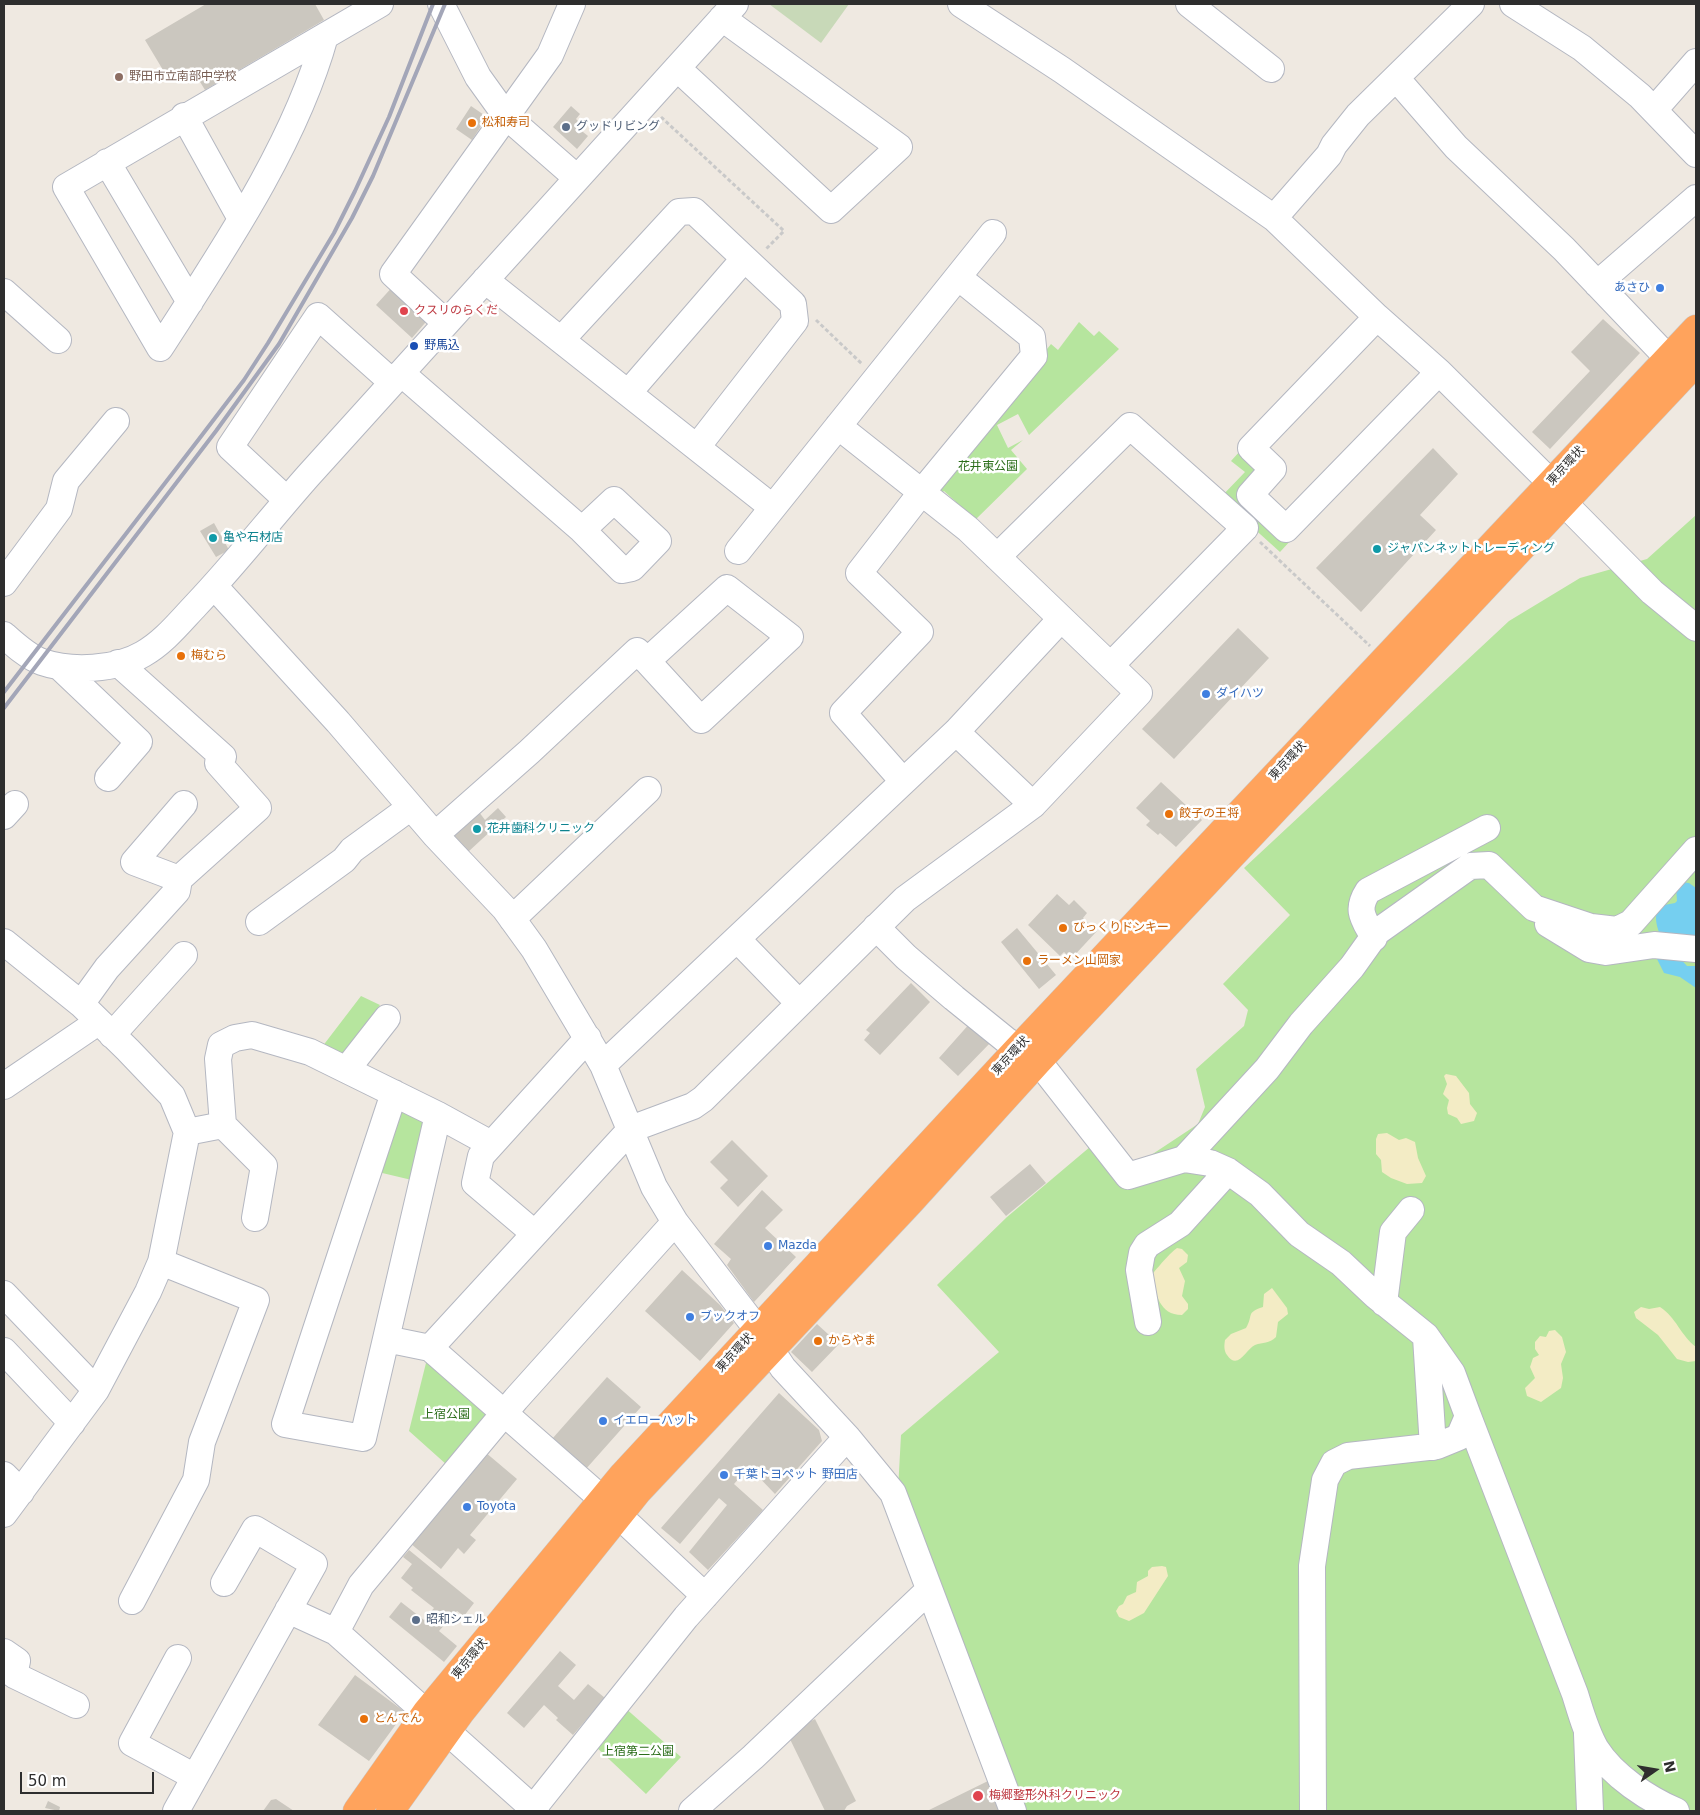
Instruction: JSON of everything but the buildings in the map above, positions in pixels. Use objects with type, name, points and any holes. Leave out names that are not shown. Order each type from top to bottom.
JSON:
[{"type":"highway","name":"東京環状","points":[[1557,493],[1668,358],[1696,329]]},
{"type":"highway","name":"東京環状","points":[[357,1811],[426,1713],[602,1499],[763,1340],[1028,1055],[1557,493],[1696,362]]},
{"type":"highway","name":"東京環状","points":[[390,1811],[447,1732],[638,1491],[763,1340]]},
{"type":"street","points":[[325,36],[315,70],[285,140],[190,302],[160,348],[66,187],[184,116],[380,4]]},
{"type":"street","points":[[442,4],[478,77],[506,116],[577,178]]},
{"type":"street","points":[[446,323],[393,274],[550,55],[572,4]]},
{"type":"street","points":[[960,4],[1062,70],[1274,218],[1377,317],[1439,372],[1652,592],[1696,628]]},
{"type":"street","points":[[1189,4],[1271,69]]},
{"type":"street","points":[[1274,218],[1329,155],[1334,145],[1358,115],[1471,4]]},
{"type":"street","points":[[1514,4],[1582,48],[1654,110],[1696,154]]},
{"type":"street","points":[[7,644],[40,661],[60,667],[91,667],[118,664],[141,655],[164,640],[214,586],[286,500],[577,178],[645,103],[729,11],[899,147],[831,210],[677,68]]},
{"type":"street","points":[[1654,110],[1696,62]]},
{"type":"street","points":[[1396,78],[1456,147],[1564,249],[1668,358]]},
{"type":"street","points":[[184,116],[240,217]]},
{"type":"street","points":[[107,162],[190,302]]},
{"type":"street","points":[[1597,284],[1696,198]]},
{"type":"street","points":[[561,340],[680,212],[694,211],[793,304],[795,320],[697,446]]},
{"type":"street","points":[[738,551],[993,233]]},
{"type":"street","points":[[629,392],[748,262]]},
{"type":"street","points":[[903,781],[843,713],[920,632],[859,574],[922,493],[1034,356],[1032,337],[958,277]]},
{"type":"street","points":[[485,280],[772,507]]},
{"type":"street","points":[[4,292],[58,340]]},
{"type":"street","points":[[286,500],[230,447],[318,316],[397,378],[582,530]]},
{"type":"street","points":[[1377,317],[1251,448],[1273,469],[1250,495],[1286,530],[1439,372]]},
{"type":"street","points":[[4,583],[59,509],[66,481],[116,421]]},
{"type":"street","points":[[430,1348],[631,1129],[693,1106],[703,1099],[798,1002],[922,885],[1033,806],[1139,693],[952,516],[838,426]]},
{"type":"street","points":[[997,557],[1130,426],[1245,528],[1111,665]]},
{"type":"street","points":[[214,586],[512,919],[534,949],[603,1065],[654,1187],[675,1222],[763,1340],[893,1493],[928,1591],[1012,1811]]},
{"type":"street","points":[[436,835],[637,651],[701,720],[790,637],[728,588],[647,661]]},
{"type":"street","points":[[603,1065],[956,732],[1061,619]]},
{"type":"street","points":[[97,1020],[107,968],[177,891],[179,879],[258,808],[218,763],[223,757],[118,664]]},
{"type":"street","points":[[60,667],[139,742],[108,778]]},
{"type":"street","points":[[956,732],[1033,806]]},
{"type":"street","points":[[512,919],[648,790]]},
{"type":"street","points":[[179,879],[134,862],[184,804]]},
{"type":"street","points":[[260,922],[411,807]]},
{"type":"street","points":[[1374,938],[1362,914],[1360,902],[1368,891],[1487,828]]},
{"type":"street","points":[[1534,908],[1591,927],[1617,930],[1631,923],[1696,850]]},
{"type":"street","points":[[1184,1159],[1267,1069],[1301,1024],[1352,967],[1377,932],[1470,866],[1489,864],[1534,908],[1546,923],[1590,950],[1606,952],[1654,944],[1696,950]]},
{"type":"street","points":[[876,927],[906,957],[1028,1055],[1128,1176],[1184,1159],[1210,1163],[1228,1171],[1260,1194],[1299,1234],[1341,1262],[1384,1303],[1426,1336],[1452,1373],[1575,1694],[1586,1728],[1597,1751],[1612,1768],[1636,1788],[1676,1811]]},
{"type":"street","points":[[737,939],[798,1002]]},
{"type":"street","points":[[4,942],[97,1020],[172,1096],[187,1132],[161,1262],[148,1292],[96,1390],[72,1423],[12,1484],[4,1514]]},
{"type":"street","points":[[9,1075],[97,1020],[184,955]]},
{"type":"street","points":[[347,1069],[387,1018]]},
{"type":"street","points":[[255,1218],[264,1166],[223,1125],[218,1059],[221,1045],[235,1038],[252,1035],[310,1052],[438,1115],[491,1144]]},
{"type":"street","points":[[534,1233],[475,1183],[481,1156],[588,1038]]},
{"type":"street","points":[[394,1093],[285,1424],[363,1438],[438,1115]]},
{"type":"street","points":[[187,1132],[223,1125]]},
{"type":"street","points":[[1148,1322],[1139,1270],[1142,1253],[1147,1245],[1180,1224],[1228,1171]]},
{"type":"street","points":[[1384,1303],[1393,1232],[1411,1210]]},
{"type":"street","points":[[336,1632],[361,1585],[504,1413],[675,1222]]},
{"type":"street","points":[[132,1601],[196,1480],[202,1442],[256,1300],[161,1262]]},
{"type":"street","points":[[4,1294],[96,1390]]},
{"type":"street","points":[[1426,1336],[1433,1447]]},
{"type":"street","points":[[386,1339],[430,1348],[602,1499]]},
{"type":"street","points":[[4,1351],[72,1423]]},
{"type":"street","points":[[1313,1811],[1312,1566],[1325,1480],[1334,1463],[1348,1456],[1433,1447],[1459,1436],[1468,1416]]},
{"type":"street","points":[[288,1610],[336,1632],[533,1810],[705,1596],[847,1437]]},
{"type":"street","points":[[629,1526],[705,1596]]},
{"type":"street","points":[[176,1811],[314,1564],[255,1529],[224,1582]]},
{"type":"street","points":[[692,1811],[760,1751],[928,1591]]},
{"type":"street","points":[[4,1652],[17,1661],[14,1676],[76,1705]]},
{"type":"street","points":[[178,1658],[132,1743],[195,1777]]},
{"type":"street","points":[[1586,1728],[1589,1748],[1590,1811]]},
{"type":"path","points":[[645,103],[784,231],[748,262]]},
{"type":"path","points":[[793,304],[811,315],[864,366]]},
{"type":"path","points":[[1245,528],[1373,649]]},
{"type":"path","points":[[1272,554],[1277,548]]},
{"type":"green space","points":[[769,4],[849,4],[821,43]]},
{"type":"green space","name":"花井東公園","points":[[1079,322],[1094,336],[1099,331],[1119,349],[1029,435],[1018,414],[997,425],[1008,448],[1023,440],[1011,450],[1027,469],[972,523],[953,507],[956,502],[944,491],[939,496],[938,486],[1051,344],[1058,350]]},
{"type":"green space","points":[[1241,450],[1261,466],[1243,495],[1292,539],[1280,552],[1220,498],[1245,472],[1231,461]]},
{"type":"green space","points":[[1696,515],[1696,1811],[1022,1811],[898,1490],[901,1435],[999,1352],[937,1285],[1007,1217],[1097,1141],[1133,1167],[1198,1124],[1205,1107],[1196,1069],[1244,1026],[1248,1010],[1223,984],[1290,915],[1244,868],[1509,621],[1580,578],[1647,559]]},
{"type":"green space","points":[[361,996],[380,1005],[373,1014],[375,1023],[348,1057],[322,1047]]},
{"type":"green space","points":[[405,1110],[425,1120],[416,1181],[378,1172],[397,1114]]},
{"type":"green space","name":"上宿公園","points":[[428,1355],[486,1408],[487,1418],[447,1465],[409,1431]]},
{"type":"green space","name":"上宿第二公園","points":[[624,1707],[681,1757],[646,1794],[594,1745]]},
{"type":"sand","points":[[1446,1074],[1456,1076],[1469,1093],[1470,1104],[1477,1113],[1474,1121],[1461,1124],[1457,1118],[1448,1114],[1449,1100],[1443,1094],[1447,1084],[1444,1076]]},
{"type":"sand","points":[[1387,1133],[1399,1140],[1406,1138],[1415,1142],[1418,1158],[1426,1176],[1422,1183],[1407,1184],[1391,1178],[1382,1172],[1381,1160],[1376,1154],[1376,1139],[1378,1134]]},
{"type":"sand","points":[[1177,1248],[1182,1249],[1188,1255],[1187,1262],[1179,1268],[1185,1281],[1182,1296],[1188,1304],[1188,1309],[1182,1315],[1174,1314],[1163,1307],[1157,1296],[1152,1275]]},
{"type":"sand","points":[[1272,1288],[1287,1308],[1288,1314],[1278,1322],[1276,1337],[1268,1342],[1255,1345],[1238,1360],[1231,1359],[1225,1352],[1225,1340],[1231,1334],[1246,1328],[1252,1313],[1263,1307],[1264,1294]]},
{"type":"sand","points":[[1641,1307],[1649,1309],[1660,1307],[1666,1311],[1686,1338],[1696,1347],[1696,1361],[1688,1362],[1677,1359],[1658,1335],[1636,1318],[1634,1312]]},
{"type":"sand","points":[[1555,1330],[1562,1337],[1566,1352],[1561,1364],[1563,1378],[1561,1388],[1541,1402],[1527,1396],[1525,1388],[1535,1378],[1530,1367],[1533,1358],[1539,1355],[1535,1349],[1535,1342],[1540,1336],[1546,1337],[1549,1331]]},
{"type":"sand","points":[[1152,1567],[1166,1567],[1168,1576],[1144,1613],[1129,1621],[1119,1617],[1116,1611],[1123,1604],[1127,1596],[1136,1592],[1137,1582],[1148,1576],[1148,1571]]},
{"type":"water","points":[[1681,882],[1689,883],[1696,888],[1696,940],[1660,935],[1657,927],[1656,917],[1659,906],[1677,901],[1676,887]]},
{"type":"water","points":[[1676,954],[1687,966],[1696,966],[1696,988],[1680,977],[1664,973],[1655,955]]},
{"type":"railway","points":[[4,692],[244,380],[268,343],[334,233],[355,191],[389,117],[433,4]]},
{"type":"railway","points":[[4,708],[216,431],[279,344],[352,218],[373,176],[445,4]]},
{"type":"place","name":"野田市立南部中学校","points":[[119,77]]},
{"type":"place","name":"松和寿司","points":[[472,123]]},
{"type":"place","name":"グッドリビング","points":[[566,127]]},
{"type":"place","name":"あさひ","points":[[1660,288]]},
{"type":"place","name":"クスリのらくだ","points":[[404,311]]},
{"type":"place","name":"野馬込","points":[[414,346]]},
{"type":"place","name":"亀や石材店","points":[[213,538]]},
{"type":"place","name":"ジャパンネットトレーディング","points":[[1377,549]]},
{"type":"place","name":"梅むら","points":[[181,656]]},
{"type":"place","name":"ダイハツ","points":[[1206,694]]},
{"type":"place","name":"餃子の王将","points":[[1169,814]]},
{"type":"place","name":"花井歯科クリニック","points":[[477,829]]},
{"type":"place","name":"びっくりドンキー","points":[[1063,928]]},
{"type":"place","name":"ラーメン山岡家","points":[[1027,961]]},
{"type":"place","name":"Mazda","points":[[768,1246]]},
{"type":"place","name":"ブックオフ","points":[[690,1317]]},
{"type":"place","name":"からやま","points":[[818,1341]]},
{"type":"place","name":"イエローハット","points":[[603,1421]]},
{"type":"place","name":"千葉トヨペット 野田店","points":[[724,1475]]},
{"type":"place","name":"Toyota","points":[[467,1507]]},
{"type":"place","name":"昭和シェル","points":[[416,1620]]},
{"type":"place","name":"とんでん","points":[[364,1719]]},
{"type":"place","name":"梅郷整形外科クリニック","points":[[978,1796]]}]
